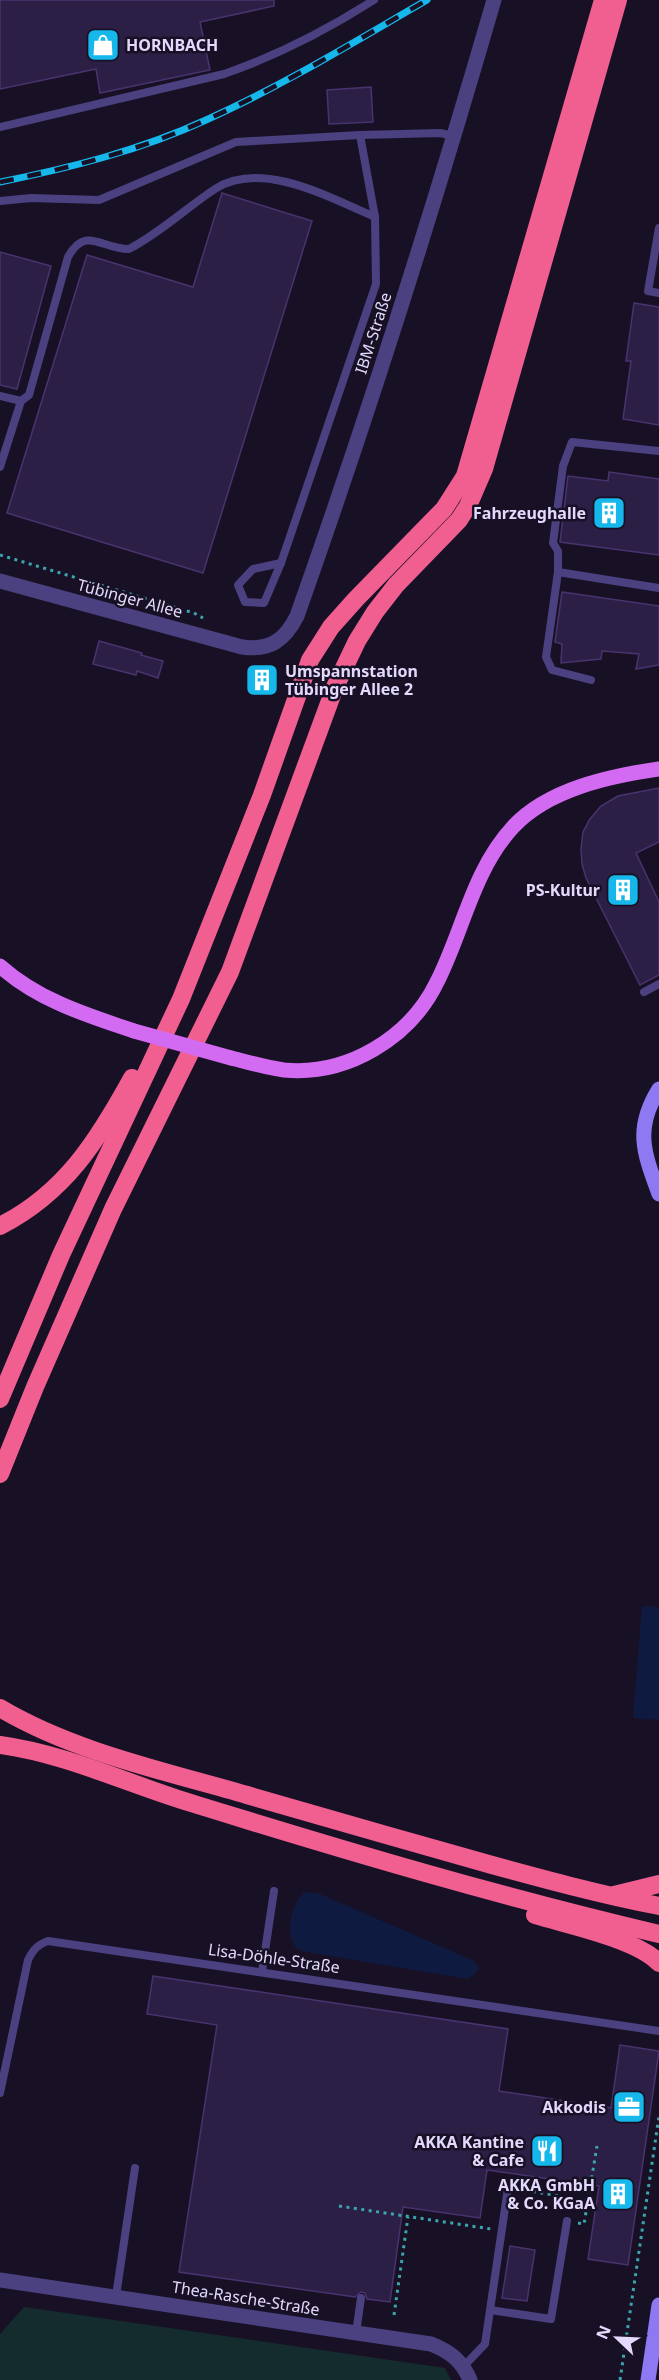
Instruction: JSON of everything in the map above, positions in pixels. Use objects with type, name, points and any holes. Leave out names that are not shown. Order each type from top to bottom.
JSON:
[{"type":"highway","points":[[0,1399],[61,1255],[181,999],[262,795],[310,660],[320,643],[344,613],[444,509],[465,476],[508,320],[603,0]]},
{"type":"highway","points":[[0,1474],[35,1387],[113,1209],[230,972],[335,687],[357,641],[375,612],[396,585],[459,520],[475,492],[484,469],[618,0]]},
{"type":"highway","points":[[0,1226],[34,1207],[67,1178],[96,1139],[115,1108],[146,1053],[162,1017],[181,999]]},
{"type":"highway","points":[[0,1708],[26,1723],[59,1737],[133,1761],[380,1834],[609,1896],[659,1906]]},
{"type":"highway","points":[[0,1745],[27,1750],[129,1781],[189,1802],[375,1859],[607,1923],[659,1934]]},
{"type":"highway","points":[[375,1859],[514,1909],[631,1945],[652,1955],[659,1963]]},
{"type":"highway","points":[[609,1896],[659,1884]]},
{"type":"main road","points":[[0,966],[26,986],[66,1008],[134,1031],[284,1070],[311,1070],[341,1063],[388,1042],[417,1015],[437,983],[470,900],[493,855],[514,826],[536,809],[560,795],[624,775],[658,769]]},
{"type":"main road","points":[[659,1089],[646,1118],[642,1141],[659,1194]]},
{"type":"main road","points":[[648,2380],[659,2305]]},
{"type":"street","name":"IBM-Straße","points":[[250,648],[270,646],[282,639],[297,616],[341,493],[454,136],[494,0]]},
{"type":"street","name":"Tübinger Allee","points":[[0,581],[250,648]]},
{"type":"street","name":"Thea-Rasche-Straße","points":[[0,2280],[431,2344],[449,2351],[467,2373]]},
{"type":"lane","points":[[0,127],[224,74],[252,64],[334,24],[374,0]]},
{"type":"lane","points":[[0,201],[32,198],[99,200],[236,142],[360,135],[440,133],[454,136]]},
{"type":"lane","points":[[281,563],[253,569],[238,585],[245,602],[264,603],[281,563],[376,284],[375,217],[360,135]]},
{"type":"lane","points":[[0,467],[21,401],[29,395],[68,257],[74,246],[82,240],[90,239],[121,249],[129,249],[218,187],[236,180],[257,178],[269,178],[300,186],[375,217]]},
{"type":"lane","points":[[659,228],[648,291],[659,293]]},
{"type":"lane","points":[[0,396],[21,401]]},
{"type":"lane","points":[[591,680],[552,670],[546,657],[558,572],[558,551],[553,543],[563,466],[572,442],[659,451]]},
{"type":"lane","points":[[558,572],[659,588]]},
{"type":"lane","points":[[644,992],[659,984]]},
{"type":"lane","points":[[262,1971],[274,1891]]},
{"type":"lane","name":"Lisa-Döhle-Straße","points":[[0,2093],[28,1960],[39,1944],[48,1941],[659,2031]]},
{"type":"lane","points":[[116,2296],[135,2168]]},
{"type":"lane","points":[[467,2373],[485,2344],[508,2188]]},
{"type":"lane","points":[[490,2310],[551,2319],[567,2221]]},
{"type":"lane","points":[[356,2333],[361,2298]]},
{"type":"path","points":[[0,555],[194,613],[203,619]]},
{"type":"path","points":[[620,2380],[659,2116]]},
{"type":"path","points":[[567,2221],[584,2224],[597,2146]]},
{"type":"path","points":[[508,2188],[588,2201]]},
{"type":"path","points":[[339,2206],[501,2231]]},
{"type":"path","points":[[394,2315],[408,2217]]},
{"type":"green space","points":[[24,2307],[445,2368],[451,2380],[0,2380],[0,2334]]},
{"type":"water","points":[[642,1606],[659,1607],[659,1720],[633,1718]]},
{"type":"water","points":[[305,1892],[320,1894],[472,1960],[478,1965],[478,1971],[468,1979],[301,1951],[292,1939],[290,1922],[295,1905]]},
{"type":"building","name":"HORNBACH","points":[[0,0],[274,0],[274,6],[200,22],[210,70],[100,93],[96,69],[0,89]]},
{"type":"building","points":[[371,87],[373,122],[329,124],[327,90]]},
{"type":"building","points":[[222,193],[312,221],[203,573],[7,513],[87,255],[193,287]]},
{"type":"building","points":[[0,252],[51,266],[17,389],[0,385]]},
{"type":"building","points":[[634,303],[659,307],[659,425],[623,419],[631,361],[626,361]]},
{"type":"building","name":"Fahrzeughalle","points":[[609,472],[659,479],[659,555],[560,542],[568,476],[608,481]]},
{"type":"building","points":[[562,592],[659,606],[659,665],[636,669],[639,654],[602,651],[601,659],[561,663],[562,644],[555,642]]},
{"type":"building","points":[[99,641],[163,661],[158,678],[137,671],[136,675],[93,664]]},
{"type":"building","name":"PS-Kultur","points":[[659,788],[659,842],[636,853],[659,902],[659,975],[640,985],[586,878],[581,849],[583,832],[601,806],[618,796]]},
{"type":"building","points":[[153,1976],[508,2029],[499,2091],[611,2108],[620,2045],[659,2051],[628,2265],[588,2259],[599,2186],[487,2170],[480,2218],[403,2207],[390,2302],[367,2299],[365,2293],[361,2292],[355,2297],[179,2272],[217,2025],[147,2014]]},
{"type":"building","points":[[510,2246],[535,2250],[527,2301],[502,2298]]},
{"type":"railway","points":[[0,182],[105,157],[181,131],[290,78],[427,0]]},
{"type":"place","name":"HORNBACH","points":[[103,45]]},
{"type":"place","name":"Fahrzeughalle","points":[[609,513]]},
{"type":"place","name":"Umspannstation Tübinger Allee 2","points":[[262,680]]},
{"type":"place","name":"PS-Kultur","points":[[623,890]]},
{"type":"place","name":"Akkodis","points":[[629,2107]]},
{"type":"place","name":"AKKA Kantine & Cafe","points":[[547,2151]]},
{"type":"place","name":"AKKA GmbH & Co. KGaA","points":[[618,2194]]}]
